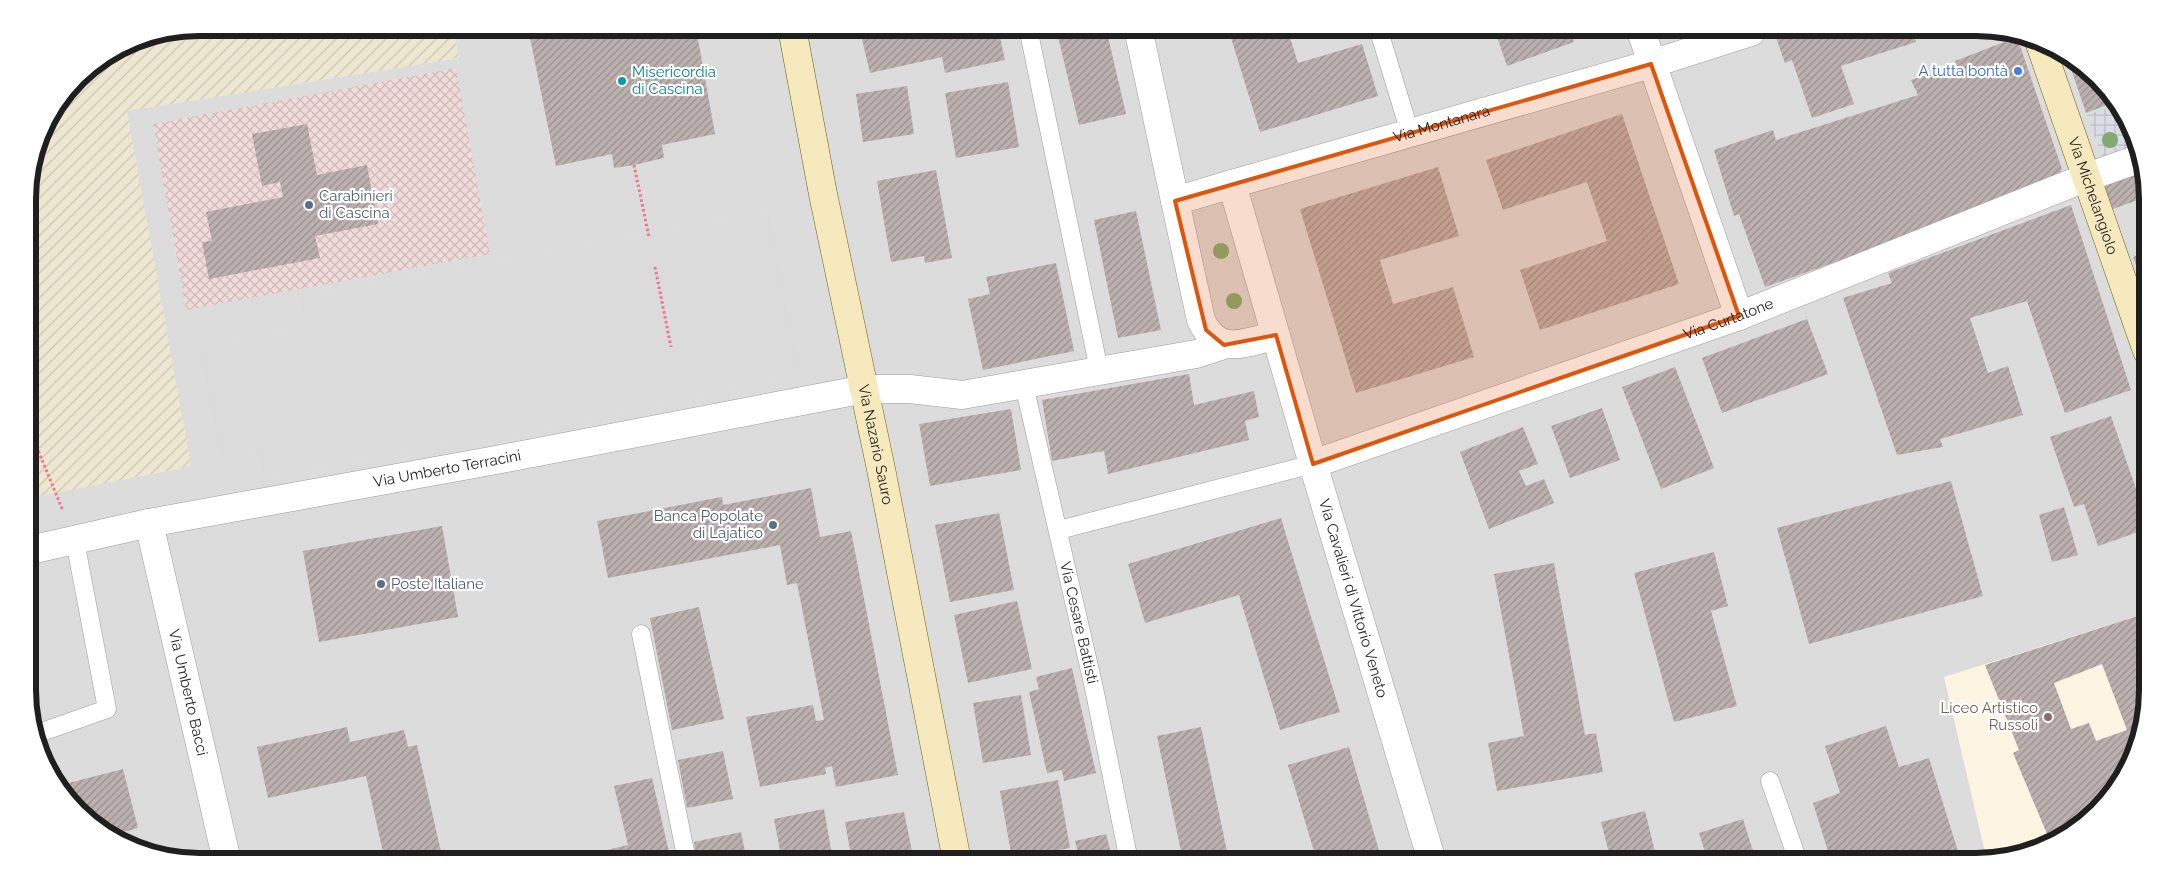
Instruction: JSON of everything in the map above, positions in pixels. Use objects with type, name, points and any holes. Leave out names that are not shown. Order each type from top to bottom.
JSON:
[{"type":"main road","name":"Via Nazario Sauro","points":[[793,36],[823,194],[865,388],[956,853]]},
{"type":"main road","name":"Via Michelangiolo","points":[[2042,51],[2139,331]]},
{"type":"street","points":[[1140,36],[1201,320],[1213,339],[1224,345]]},
{"type":"street","points":[[1642,36],[1739,316]]},
{"type":"street","name":"Via Montanara","points":[[1232,184],[1651,64],[1738,36]]},
{"type":"street","name":"Via Curtatone","points":[[1312,464],[1739,316],[2085,178],[2134,161]]},
{"type":"street","points":[[1175,201],[1232,184]]},
{"type":"street","name":"Via Cavalieri di Vittorio Veneto","points":[[1232,184],[1312,464],[1372,657],[1429,852]]},
{"type":"street","points":[[865,388],[910,389],[962,395],[1196,354],[1224,345],[1276,335]]},
{"type":"street","name":"Via Umberto Terracini","points":[[36,549],[149,523],[496,460],[865,388]]},
{"type":"street","name":"Via Umberto Bacci","points":[[149,523],[225,853]]},
{"type":"lane","points":[[1030,36],[1099,370]]},
{"type":"lane","points":[[1380,36],[1410,133]]},
{"type":"lane","name":"Via Cesare Battisti","points":[[1024,385],[1094,688],[1127,852]]},
{"type":"lane","points":[[1059,530],[1312,464]]},
{"type":"lane","points":[[42,732],[108,709],[75,541]]},
{"type":"lane","points":[[641,634],[685,853]]},
{"type":"lane","points":[[1770,781],[1795,852]]},
{"type":"path","points":[[634,165],[649,237]]},
{"type":"path","points":[[655,267],[670,347]]},
{"type":"path","points":[[36,446],[75,541]]},
{"type":"highlighted area","points":[[1651,64],[1739,316],[1313,464],[1276,335],[1224,345],[1206,330],[1175,201]]},
{"type":"shaded area","points":[[200,36],[455,36],[459,58],[127,111],[191,466],[36,497],[37,189],[42,157],[53,127],[64,109],[92,77],[109,64],[137,49],[168,39]]},
{"type":"shaded area","points":[[455,36],[1975,36],[2018,42],[2048,53],[2083,77],[2105,100],[2117,118],[2126,137],[2133,157],[2137,178],[2139,200],[2139,689],[2136,721],[2122,762],[2105,789],[2091,805],[2066,825],[2048,836],[2028,844],[2007,850],[1986,852],[200,853],[157,847],[127,836],[92,812],[64,780],[53,762],[45,742],[39,721],[36,689],[36,497],[191,466],[126,111],[459,58]]},
{"type":"shaded area","points":[[456,68],[490,254],[186,310],[153,124]]},
{"type":"shaded area","points":[[2110,107],[2117,118],[2130,148],[2103,159],[2087,115]]},
{"type":"shaded area","points":[[768,213],[799,372],[469,444],[467,438],[264,477],[259,450],[222,456],[200,348],[306,329],[300,299]]},
{"type":"shaded area","name":"Liceo Artistico Russoli","points":[[2139,616],[2139,689],[2136,721],[2122,762],[2105,789],[2075,819],[2048,836],[2028,844],[2007,850],[1985,852],[1944,677]]},
{"type":"building","name":"Misericordia di Cascina","points":[[530,36],[697,36],[715,134],[662,145],[664,158],[634,165],[614,168],[612,154],[556,166]]},
{"type":"building","points":[[861,36],[1000,36],[1005,60],[945,73],[942,57],[870,73]]},
{"type":"building","points":[[1058,36],[1108,36],[1126,114],[1079,125]]},
{"type":"building","points":[[1230,36],[1290,36],[1298,63],[1362,44],[1378,96],[1260,132]]},
{"type":"building","points":[[1497,36],[1572,36],[1574,42],[1507,66]]},
{"type":"building","points":[[1775,36],[1914,36],[1916,42],[1841,66],[1854,104],[1812,118],[1792,60],[1785,63]]},
{"type":"building","points":[[2009,40],[2019,42],[2062,169],[2055,184],[1765,287],[1739,214],[1734,216],[1714,150],[1773,130],[1776,140],[1918,95],[1911,80],[1957,66],[1955,61]]},
{"type":"building","points":[[2071,67],[2091,84],[2108,105],[2086,113]]},
{"type":"building","points":[[1008,82],[1019,147],[956,158],[945,93]]},
{"type":"building","points":[[907,86],[914,134],[863,142],[856,94]]},
{"type":"building","points":[[1622,114],[1679,284],[1540,330],[1520,270],[1607,241],[1587,182],[1503,210],[1486,160]]},
{"type":"building","name":"Carabinieri di Cascina","points":[[307,124],[317,175],[367,165],[378,224],[315,236],[320,258],[209,279],[202,242],[212,241],[206,212],[283,197],[280,182],[262,186],[252,134]]},
{"type":"building","points":[[1438,167],[1459,236],[1380,260],[1393,304],[1453,287],[1474,357],[1356,393],[1300,209]]},
{"type":"building","points":[[936,170],[952,258],[925,263],[924,256],[891,262],[877,181]]},
{"type":"building","points":[[2136,173],[2139,200],[2113,209],[2104,184]]},
{"type":"building","points":[[2071,205],[2131,390],[2065,413],[2027,301],[1970,318],[1988,373],[2008,366],[2023,415],[1940,439],[1943,447],[1897,455],[1843,298],[1892,283],[1888,273]]},
{"type":"building","points":[[1136,211],[1161,330],[1118,338],[1094,220]]},
{"type":"building","points":[[2139,254],[2139,273],[2133,257]]},
{"type":"building","points":[[1056,263],[1074,351],[983,370],[968,299],[990,294],[986,277]]},
{"type":"building","points":[[1807,319],[1828,374],[1722,413],[1702,358]]},
{"type":"building","points":[[1675,367],[1714,468],[1661,489],[1622,387]]},
{"type":"building","points":[[1189,374],[1194,405],[1254,391],[1259,417],[1245,421],[1249,440],[1108,474],[1104,451],[1052,461],[1042,400]]},
{"type":"building","points":[[1602,408],[1620,460],[1570,478],[1551,426]]},
{"type":"building","points":[[1011,409],[1021,470],[930,486],[919,424]]},
{"type":"building","points":[[2111,416],[2139,498],[2139,532],[2098,546],[2084,504],[2074,507],[2050,437]]},
{"type":"building","points":[[1523,427],[1538,464],[1519,471],[1526,486],[1544,479],[1554,503],[1489,529],[1460,452]]},
{"type":"building","points":[[1951,481],[1983,596],[1809,644],[1777,528]]},
{"type":"building","points":[[811,488],[820,537],[851,531],[898,775],[836,787],[832,766],[825,768],[826,774],[760,787],[746,717],[813,705],[816,721],[824,720],[797,583],[787,585],[780,545],[608,578],[597,521],[722,497],[723,505]]},
{"type":"building","points":[[2064,507],[2078,555],[2052,562],[2039,515]]},
{"type":"building","points":[[999,513],[1014,590],[950,602],[935,525]]},
{"type":"building","points":[[1281,518],[1340,712],[1280,730],[1239,595],[1145,623],[1128,564]]},
{"type":"building","name":"Poste Italiane","points":[[442,526],[458,617],[319,642],[303,551]]},
{"type":"building","points":[[1714,552],[1728,606],[1711,611],[1737,706],[1674,722],[1634,573]]},
{"type":"building","points":[[1554,563],[1585,735],[1596,733],[1603,772],[1497,791],[1488,743],[1524,736],[1494,574]]},
{"type":"building","points":[[1017,601],[1032,669],[968,683],[954,615]]},
{"type":"building","points":[[699,607],[724,719],[672,730],[650,618]]},
{"type":"building","points":[[2139,616],[2139,689],[2136,721],[2122,762],[2105,789],[2091,805],[2066,825],[2047,834],[2013,753],[2019,750],[1985,665]],"holes":[[[2102,664],[2127,730],[2096,741],[2089,723],[2071,729],[2054,683]]]},
{"type":"building","points":[[1072,668],[1096,773],[1064,781],[1062,770],[1047,773],[1029,692],[1039,689],[1036,677]]},
{"type":"building","points":[[1021,695],[1031,755],[983,763],[973,703]]},
{"type":"building","points":[[1886,726],[1899,767],[1929,758],[1958,852],[1828,852],[1813,803],[1840,793],[1825,746]]},
{"type":"building","points":[[347,727],[350,742],[404,730],[408,747],[417,745],[441,853],[383,853],[366,776],[268,798],[257,747]]},
{"type":"building","points":[[1201,727],[1227,852],[1181,852],[1157,736]]},
{"type":"building","points":[[1349,747],[1379,852],[1314,852],[1288,765]]},
{"type":"building","points":[[723,751],[733,799],[687,808],[678,760]]},
{"type":"building","points":[[123,769],[138,828],[122,833],[109,825],[92,812],[67,784]]},
{"type":"building","points":[[652,778],[669,853],[596,853],[628,845],[614,786]]},
{"type":"building","points":[[1058,780],[1070,848],[1046,853],[1011,853],[1000,791]]},
{"type":"building","points":[[824,809],[832,853],[780,853],[774,819]]},
{"type":"building","points":[[1645,811],[1655,852],[1609,852],[1601,822]]},
{"type":"building","points":[[904,812],[912,853],[850,853],[845,822]]},
{"type":"building","points":[[1743,819],[1753,852],[1705,852],[1699,833]]},
{"type":"building","points":[[741,832],[745,853],[696,853],[694,842]]},
{"type":"building","points":[[1106,834],[1111,852],[1078,853],[1075,841]]},
{"type":"place","name":"A tutta bontà","points":[[2018,71]]},
{"type":"place","name":"Misericordia di Cascina","points":[[622,81]]},
{"type":"place","name":"Carabinieri di Cascina","points":[[309,205]]},
{"type":"place","name":"Banca Popolate di Lajatico","points":[[773,525]]},
{"type":"place","name":"Poste Italiane","points":[[381,584]]},
{"type":"place","name":"Liceo Artistico Russoli","points":[[2048,717]]}]
